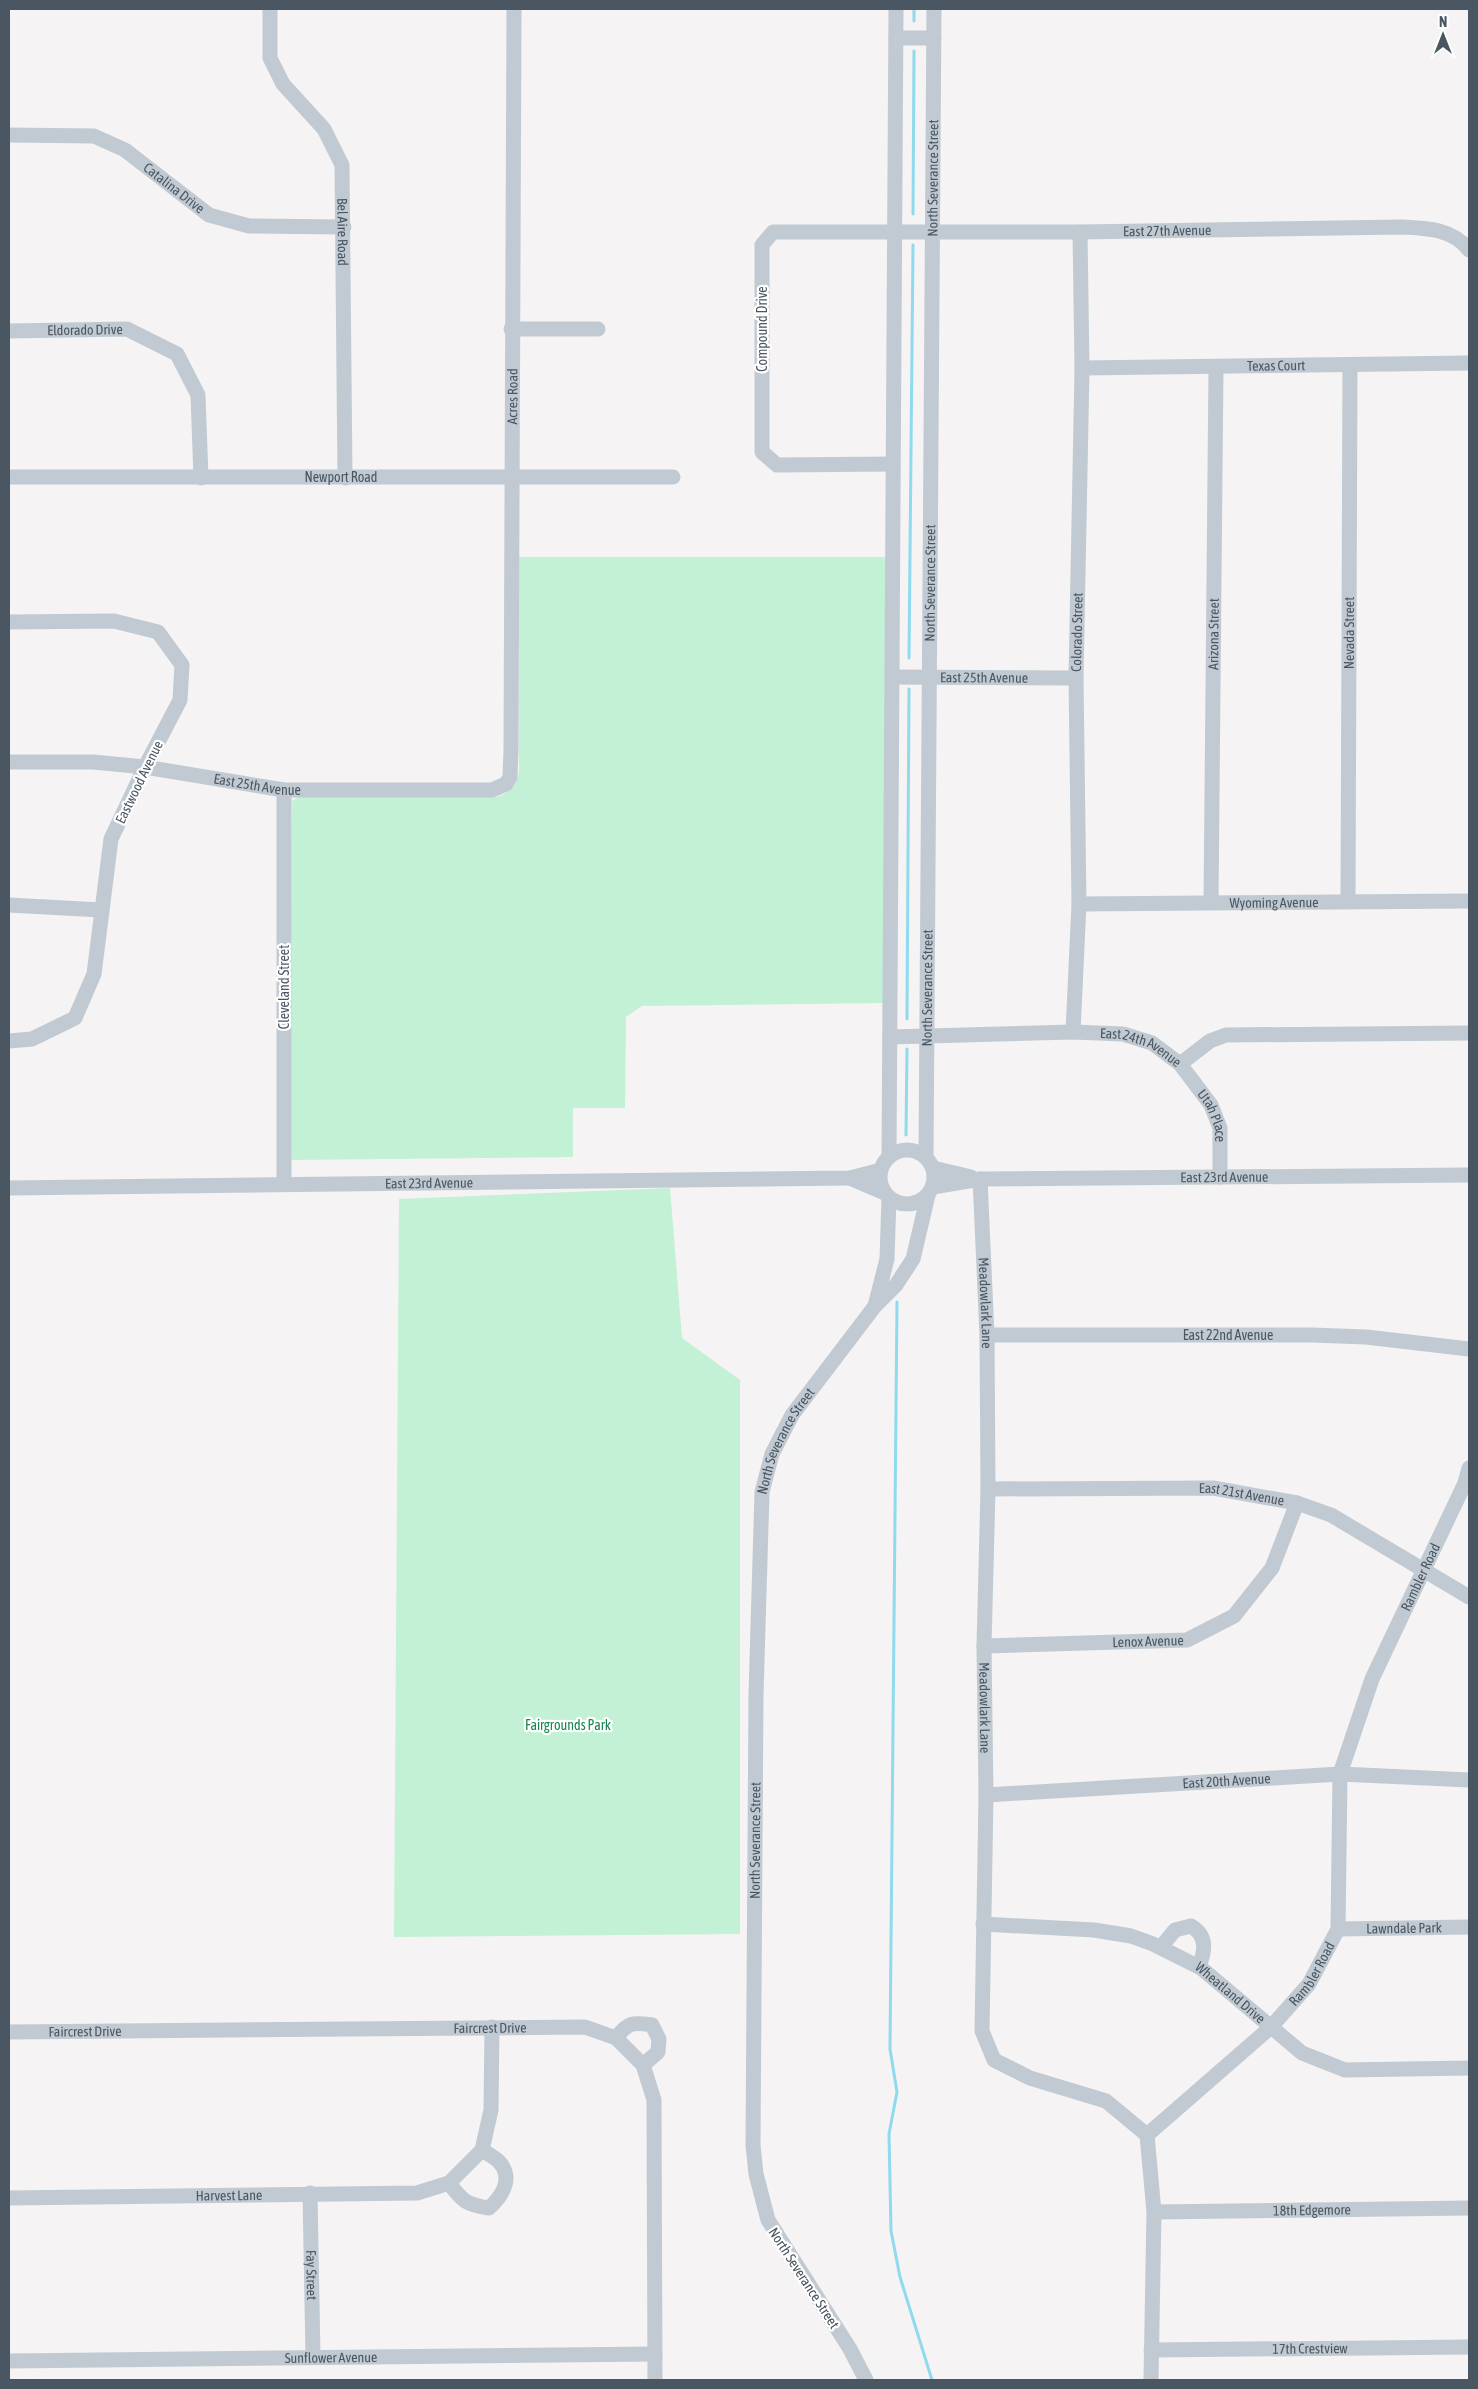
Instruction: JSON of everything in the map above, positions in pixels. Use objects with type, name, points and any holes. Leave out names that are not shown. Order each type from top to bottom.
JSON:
[{"type":"street","name":"Bel Aire Road","points":[[270,9],[270,58],[283,84],[324,129],[342,165],[345,478]]},
{"type":"street","name":"Acres Road","points":[[506,784],[510,776],[511,750],[514,9]]},
{"type":"street","points":[[885,1164],[896,1153],[912,1150],[930,1163],[931,1191],[916,1203],[909,1205],[895,1202],[887,1195],[880,1182],[885,1164],[890,1037],[896,9]]},
{"type":"street","name":"North Severance Street","points":[[930,1163],[926,1036],[934,9]]},
{"type":"street","points":[[896,38],[934,38]]},
{"type":"street","name":"Catalina Drive","points":[[9,136],[94,136],[125,150],[209,215],[248,226],[344,227]]},
{"type":"street","name":"East 27th Avenue","points":[[932,232],[1432,228],[1462,241],[1469,250]]},
{"type":"street","name":"Compound Drive","points":[[893,464],[777,465],[762,452],[762,245],[773,232],[932,232]]},
{"type":"street","name":"Colorado Street","points":[[1073,1032],[1079,904],[1076,678],[1082,368],[1080,232]]},
{"type":"street","name":"Eldorado Drive","points":[[9,331],[127,329],[177,354],[198,395],[201,478]]},
{"type":"street","points":[[512,329],[598,329]]},
{"type":"street","name":"Texas Court","points":[[1082,368],[1469,363]]},
{"type":"street","name":"Nevada Street","points":[[1348,901],[1350,365]]},
{"type":"street","name":"Arizona Street","points":[[1211,902],[1216,366]]},
{"type":"street","name":"Newport Road","points":[[9,477],[674,477]]},
{"type":"street","name":"Eastwood Avenue","points":[[9,622],[114,621],[158,632],[182,665],[180,700],[145,767],[111,839],[94,974],[75,1018],[32,1039],[9,1041]]},
{"type":"street","name":"East 25th Avenue","points":[[892,677],[1076,678]]},
{"type":"street","name":"East 25th Avenue","points":[[9,762],[92,762],[145,767],[284,790],[492,790],[506,784]]},
{"type":"street","name":"Cleveland Street","points":[[284,790],[284,1184]]},
{"type":"street","name":"Wyoming Avenue","points":[[1079,904],[1469,901]]},
{"type":"street","points":[[9,905],[101,910]]},
{"type":"street","name":"East 24th Avenue","points":[[890,1037],[1073,1032],[1123,1034],[1140,1039],[1164,1050],[1180,1064],[1210,1041],[1226,1035],[1469,1033]]},
{"type":"street","name":"Utah Place","points":[[1180,1064],[1211,1105],[1220,1128],[1220,1177]]},
{"type":"street","name":"East 23rd Avenue","points":[[930,1163],[980,1179]]},
{"type":"street","name":"East 23rd Avenue","points":[[9,1188],[850,1178],[885,1164]]},
{"type":"street","name":"East 23rd Avenue","points":[[931,1191],[980,1179],[1469,1175]]},
{"type":"street","name":"East 23rd Avenue","points":[[850,1178],[887,1195]]},
{"type":"street","name":"Meadowlark Lane","points":[[980,1179],[987,1334],[988,1490],[984,1646],[986,1796],[982,1924],[982,2031],[994,2060],[1030,2078],[1106,2101],[1147,2135]]},
{"type":"street","name":"North Severance Street","points":[[866,2380],[850,2349],[775,2234],[763,2206],[756,2174],[753,2145],[756,1705],[762,1492],[772,1454],[792,1415],[875,1306],[896,1285],[913,1259],[931,1191]]},
{"type":"street","name":"North Severance Street","points":[[875,1306],[887,1259],[887,1195]]},
{"type":"street","name":"East 22nd Avenue","points":[[987,1334],[1312,1335],[1366,1337],[1469,1349]]},
{"type":"street","name":"Rambler Road","points":[[1147,2135],[1271,2027],[1309,1984],[1338,1929],[1340,1774],[1372,1679],[1465,1483],[1469,1468]]},
{"type":"street","name":"East 21st Avenue","points":[[988,1490],[1213,1488],[1297,1503],[1332,1515],[1469,1597]]},
{"type":"street","name":"Lenox Avenue","points":[[984,1646],[1187,1640],[1234,1616],[1272,1568],[1297,1503]]},
{"type":"street","name":"East 20th Avenue","points":[[986,1796],[1340,1774],[1469,1780]]},
{"type":"street","name":"Wheatland Drive","points":[[982,1924],[1094,1930],[1131,1936],[1161,1947],[1199,1967],[1302,2053],[1345,2070],[1469,2068]]},
{"type":"street","points":[[1161,1947],[1174,1930],[1191,1926],[1201,1935],[1204,1942],[1199,1967]]},
{"type":"street","name":"Lawndale Park","points":[[1338,1929],[1469,1927]]},
{"type":"street","points":[[616,2038],[624,2028],[635,2023],[652,2026],[659,2038],[658,2052],[643,2065]]},
{"type":"street","points":[[482,2150],[501,2163],[506,2176],[501,2196],[489,2208],[470,2205],[458,2196],[449,2184],[482,2150],[492,2110],[492,2027]]},
{"type":"street","name":"Faircrest Drive","points":[[9,2032],[585,2027],[616,2038],[643,2065],[654,2100],[655,2380]]},
{"type":"street","points":[[1147,2135],[1154,2212],[1151,2380]]},
{"type":"street","name":"Harvest Lane","points":[[9,2198],[417,2193],[449,2184]]},
{"type":"street","name":"Fay Street","points":[[310,2193],[313,2358]]},
{"type":"street","name":"18th Edgemore","points":[[1154,2212],[1469,2208]]},
{"type":"street","name":"17th Crestview","points":[[1151,2350],[1469,2346]]},
{"type":"street","name":"Sunflower Avenue","points":[[9,2361],[655,2354]]},
{"type":"green space","points":[[519,557],[887,557],[884,1003],[642,1006],[626,1017],[625,1108],[573,1108],[573,1157],[290,1160],[292,801],[300,796],[497,797],[512,788],[517,780],[519,771]]},
{"type":"green space","name":"Fairgrounds Park","points":[[670,1188],[682,1338],[740,1380],[740,1934],[394,1937],[399,1199]]},
{"type":"waterway","points":[[914,9],[914,21]]},
{"type":"waterway","points":[[913,214],[914,51]]},
{"type":"waterway","points":[[909,658],[913,245]]},
{"type":"waterway","points":[[907,1019],[909,689]]},
{"type":"waterway","points":[[906,1135],[907,1049]]},
{"type":"waterway","points":[[897,1302],[890,2049],[897,2092],[889,2134],[891,2231],[900,2277],[932,2380]]}]
